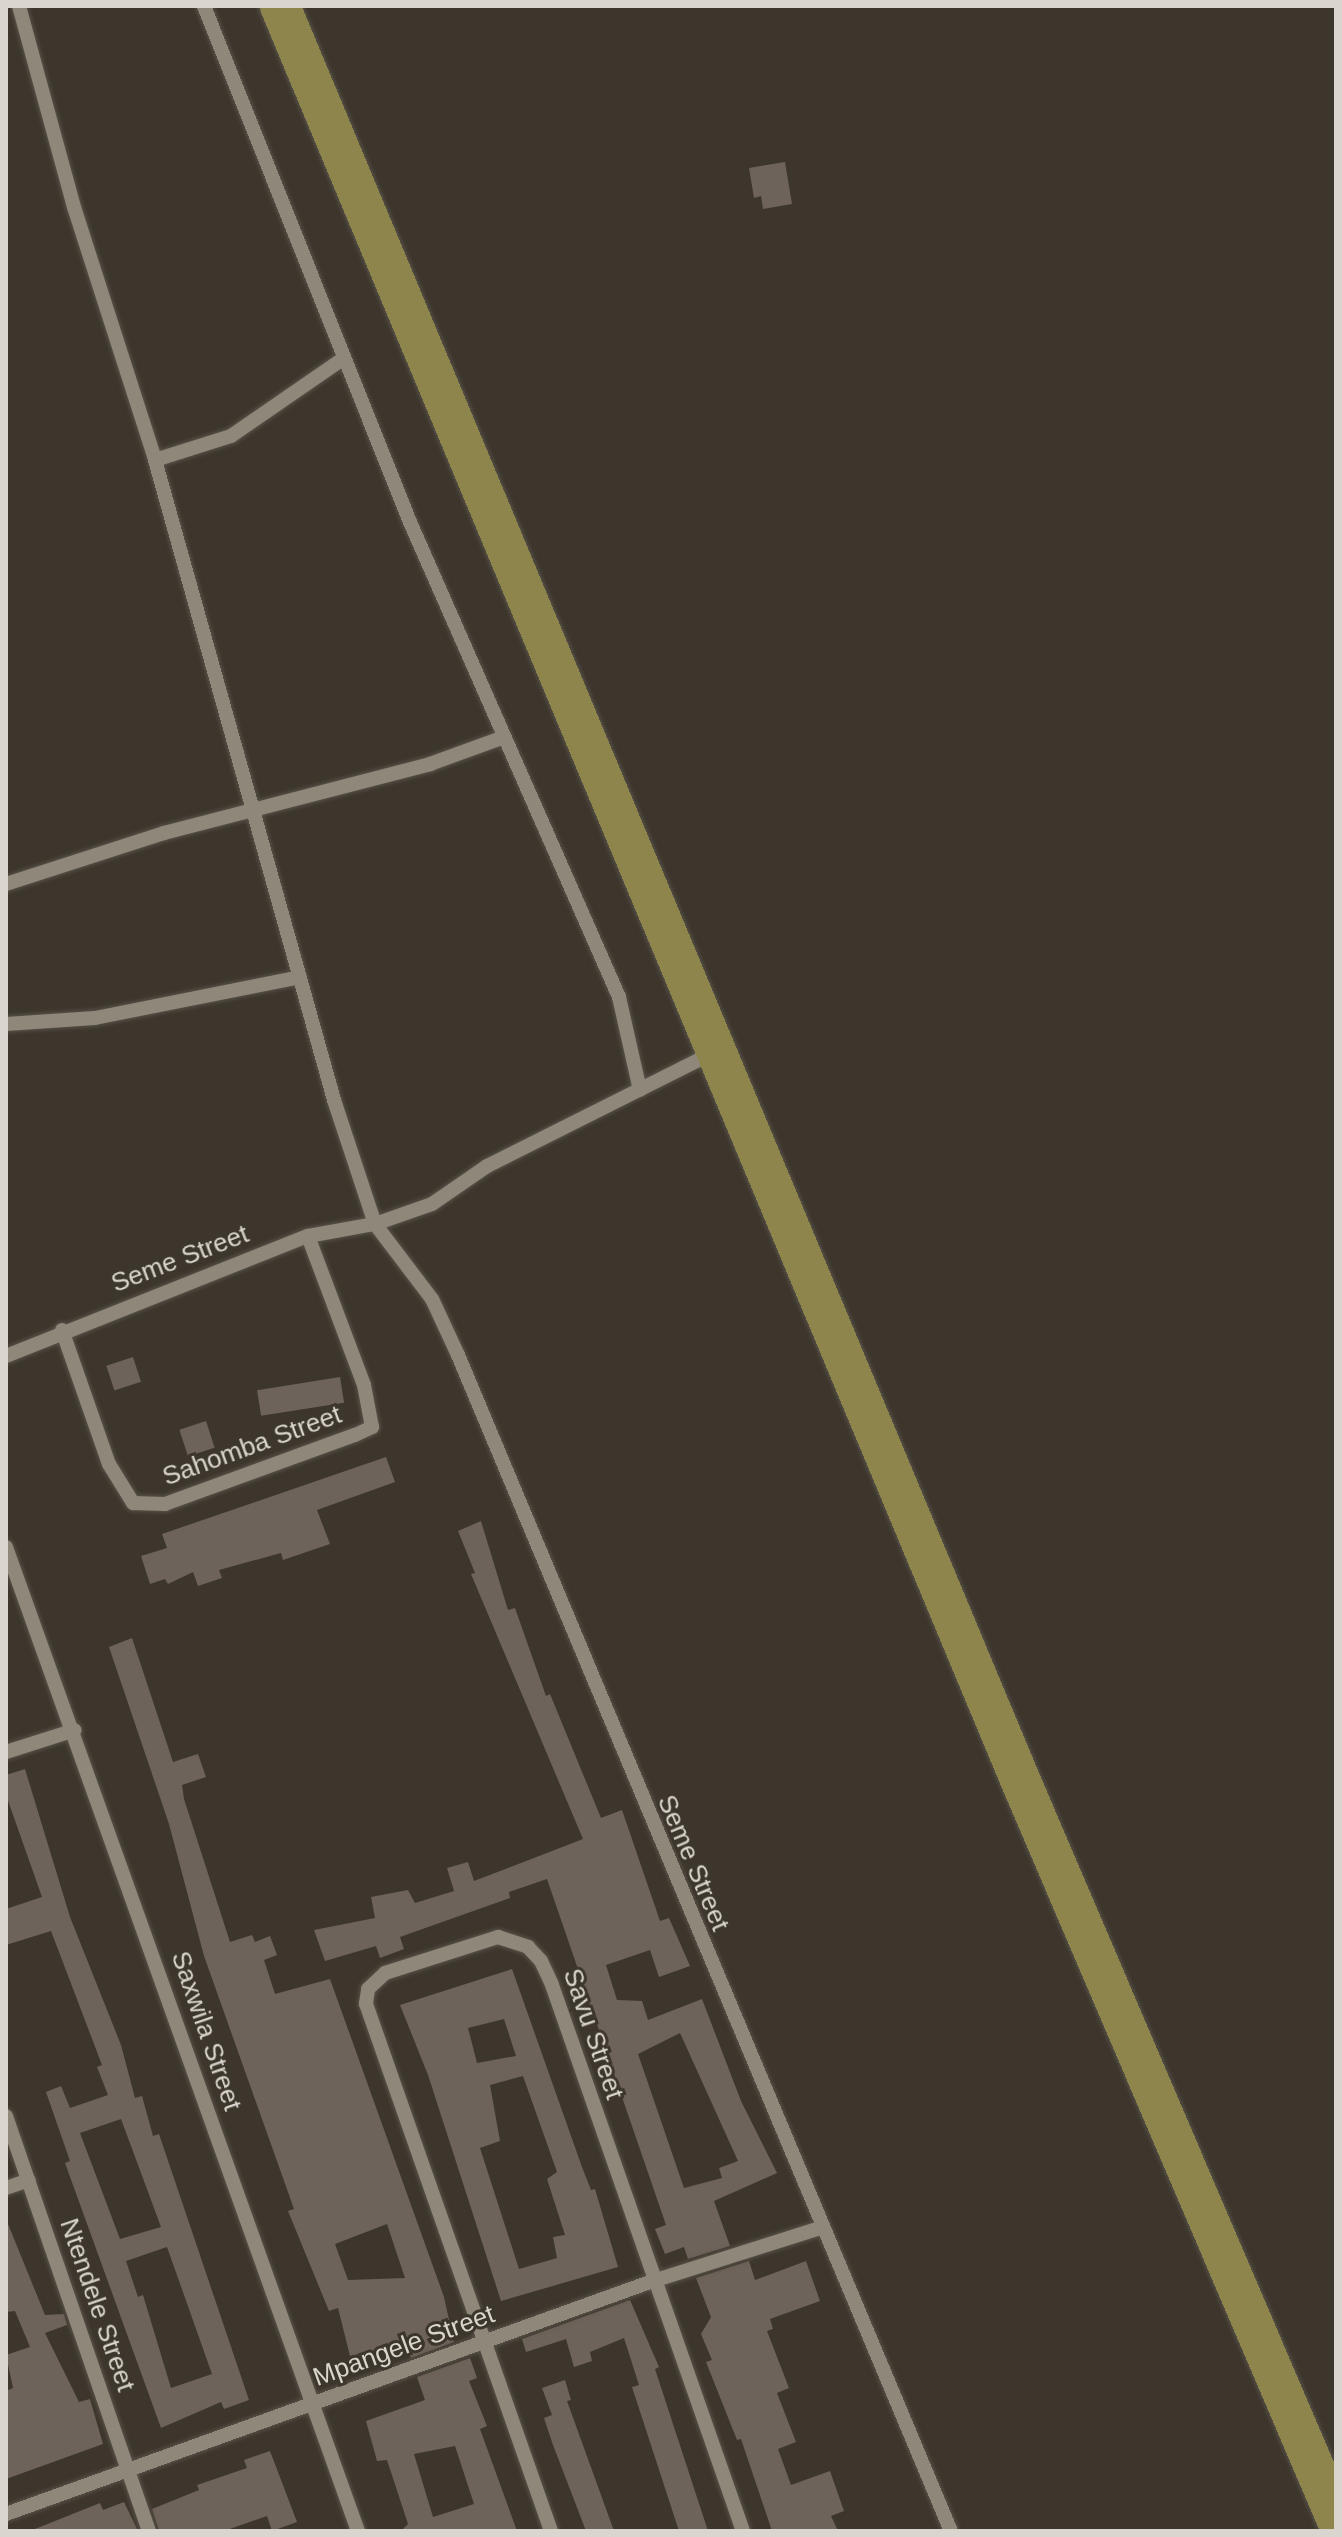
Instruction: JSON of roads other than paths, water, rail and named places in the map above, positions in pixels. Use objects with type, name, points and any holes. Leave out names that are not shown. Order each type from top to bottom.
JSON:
[{"type":"main road","points":[[280,6],[1336,2518]]},
{"type":"street","points":[[19,6],[74,207],[155,460],[337,1112],[375,1224]]},
{"type":"street","points":[[204,6],[318,280],[344,358],[504,737],[619,997],[640,1090]]},
{"type":"street","points":[[155,460],[231,436],[344,358]]},
{"type":"street","points":[[6,884],[252,809],[430,764],[504,737]]},
{"type":"street","points":[[6,1024],[95,1018],[300,977]]},
{"type":"street","name":"Seme Street","points":[[6,1356],[62,1330],[308,1236],[375,1224],[432,1204],[487,1166],[717,1051]]},
{"type":"street","name":"Seme Street","points":[[375,1224],[432,1299],[458,1355],[820,2228],[951,2531]]},
{"type":"street","name":"Sahomba Street","points":[[62,1330],[109,1464],[133,1503],[165,1504],[355,1435],[372,1427],[364,1385],[308,1236]]},
{"type":"street","name":"Saxwila Street","points":[[6,1547],[75,1730],[358,2531]]},
{"type":"street","points":[[6,1752],[75,1730]]},
{"type":"street","name":"Savu Street","points":[[551,2531],[482,2344],[366,2004],[375,1979],[396,1969],[498,1937],[528,1947],[541,1961],[743,2531]]},
{"type":"street","name":"Ntendele Street","points":[[6,2116],[149,2531]]},
{"type":"street","points":[[6,2188],[29,2180]]},
{"type":"street","name":"Mpangele Street","points":[[6,2514],[653,2281],[820,2228]]}]
